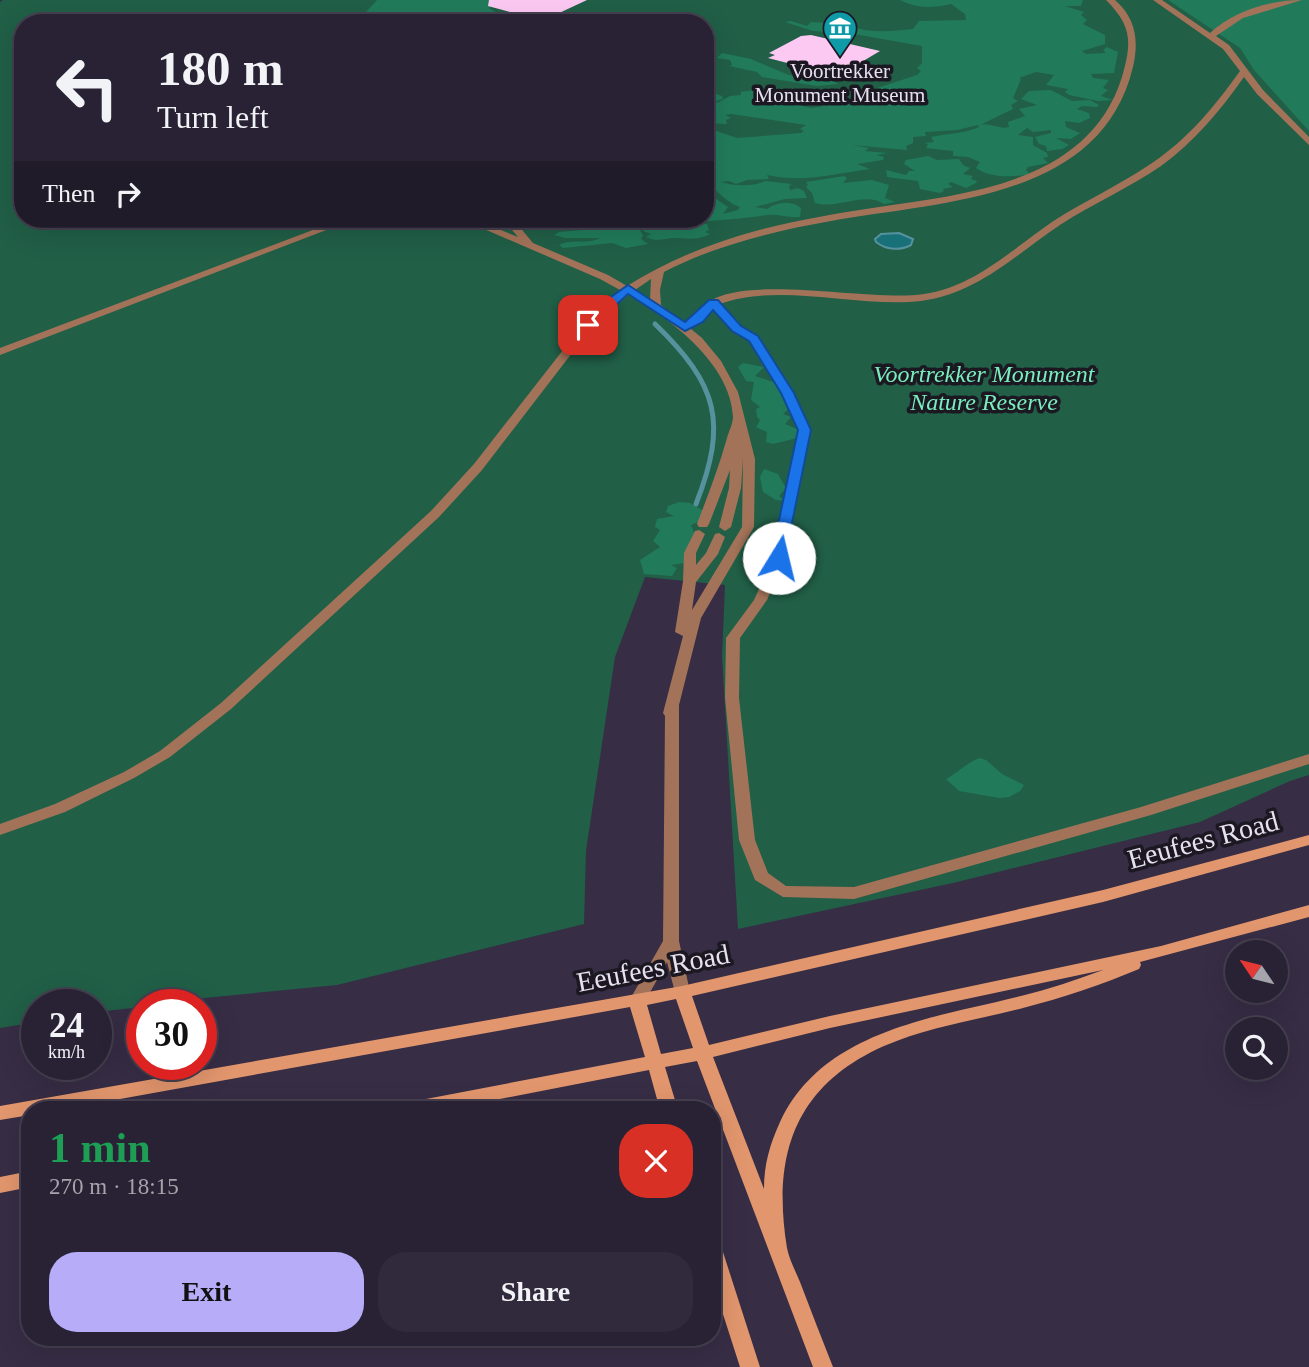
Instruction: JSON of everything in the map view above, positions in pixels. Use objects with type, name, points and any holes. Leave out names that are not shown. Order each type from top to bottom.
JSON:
[{"type":"main road","name":"Eeufees Road","points":[[68,1101],[682,992],[1103,896],[1309,840]]},
{"type":"main road","points":[[453,1101],[703,1053],[1161,952],[1309,911]]},
{"type":"main road","points":[[778,1246],[773,1186],[778,1146],[791,1118],[812,1086],[835,1065],[856,1051],[905,1030],[1104,977],[1161,952]]},
{"type":"main road","points":[[682,992],[823,1367]]},
{"type":"main road","points":[[637,1001],[665,1101]]},
{"type":"main road","name":"Eeufees Road","points":[[0,1113],[21,1109]]},
{"type":"main road","points":[[0,1185],[21,1182]]},
{"type":"main road","points":[[721,1277],[750,1367]]},
{"type":"street","points":[[0,830],[60,808],[129,775],[165,754],[226,706],[435,514],[478,467],[588,325],[602,309],[628,288],[659,271],[717,246],[761,233],[975,193],[1012,182],[1061,162],[1092,134],[1123,89],[1133,31],[1124,12],[1110,0]]},
{"type":"street","points":[[1157,0],[1226,47],[1244,72],[1309,142]]},
{"type":"street","points":[[1211,36],[1223,23],[1268,7],[1298,0]]},
{"type":"street","points":[[685,328],[699,319],[713,303],[740,296],[920,298],[949,292],[980,279],[1055,224],[1103,195],[1150,172],[1210,117],[1244,72]]},
{"type":"street","points":[[0,352],[326,228]]},
{"type":"street","points":[[488,228],[628,288],[656,306],[685,328],[717,363],[739,415],[750,459],[748,527],[694,618],[670,713]]},
{"type":"street","points":[[515,228],[523,239],[538,249]]},
{"type":"street","points":[[656,306],[655,290],[659,271]]},
{"type":"street","points":[[713,303],[737,329],[754,339],[787,393],[805,430],[779,558],[760,600],[733,638],[732,698],[747,840],[761,876],[783,891],[854,893],[1146,811],[1309,759]]},
{"type":"street","points":[[682,992],[671,941],[670,713],[690,581],[690,553],[726,466],[739,415]]},
{"type":"street","points":[[690,581],[712,554],[722,532],[735,488],[739,415]]},
{"type":"street","points":[[637,1001],[671,941]]},
{"type":"green space","name":"Voortrekker Monument Nature Reserve","points":[[1309,0],[1309,775],[1200,822],[953,883],[738,929],[722,656],[725,585],[645,577],[615,657],[586,851],[584,924],[337,985],[217,997],[217,989],[126,989],[126,1009],[112,1010],[112,989],[21,989],[21,1025],[0,1028],[0,2]]},
{"type":"shaded area","points":[[377,0],[493,0],[495,5],[489,8],[499,14],[360,14]]},
{"type":"shaded area","points":[[900,0],[1083,0],[1081,6],[1065,6],[1084,12],[1081,15],[1087,20],[1083,24],[1105,35],[1105,44],[1082,51],[1086,54],[1106,53],[1103,50],[1107,47],[1118,52],[1114,73],[1091,74],[1093,78],[1109,80],[1103,88],[1108,90],[1101,96],[1113,100],[1098,101],[1069,95],[1065,92],[1068,89],[1046,85],[1054,75],[1036,72],[1019,78],[1021,79],[1013,98],[1018,101],[1011,105],[1013,109],[980,125],[1009,127],[1008,122],[1025,116],[1019,109],[1037,105],[1021,99],[1029,91],[1051,90],[1072,101],[1090,100],[1099,105],[1077,109],[1089,113],[1090,118],[1079,123],[1065,121],[1066,127],[1080,133],[1071,139],[1056,138],[1069,145],[1062,149],[1047,151],[1046,146],[1039,144],[1035,137],[1051,133],[1051,130],[1033,132],[1027,128],[1018,135],[1033,137],[1033,145],[1047,153],[1048,157],[1043,158],[1048,163],[1028,167],[1026,170],[1029,173],[1026,175],[987,174],[976,168],[980,162],[968,157],[953,156],[953,151],[926,148],[928,144],[924,143],[934,142],[931,137],[967,131],[979,127],[978,125],[957,130],[925,132],[926,136],[913,137],[913,143],[906,146],[907,150],[852,145],[869,148],[865,151],[888,153],[876,155],[884,157],[883,160],[857,164],[870,169],[806,178],[767,175],[769,179],[747,180],[736,184],[721,182],[743,185],[765,181],[792,184],[789,186],[790,190],[798,188],[804,191],[807,198],[785,199],[755,207],[767,209],[780,203],[793,204],[801,208],[800,217],[767,215],[714,220],[714,197],[728,207],[723,214],[740,207],[729,202],[714,187],[714,130],[737,138],[801,133],[804,131],[800,129],[806,125],[731,114],[725,115],[731,118],[726,120],[727,124],[714,123],[714,114],[717,114],[714,113],[714,93],[723,99],[716,101],[717,103],[730,96],[741,95],[741,92],[774,88],[797,94],[804,99],[793,104],[812,108],[849,102],[877,102],[881,99],[859,94],[917,75],[921,71],[917,68],[922,63],[922,46],[848,33],[813,31],[785,22],[807,26],[811,22],[823,23],[841,29],[851,26],[881,31],[913,29],[919,21],[966,20],[965,14],[951,4],[925,7]]},
{"type":"shaded area","points":[[1168,0],[1309,0],[1309,131],[1254,70],[1240,48]]},
{"type":"shaded area","points":[[722,53],[751,59],[789,75],[833,80],[838,84],[817,86],[762,77],[757,72],[729,66],[732,65],[730,60],[717,58]]},
{"type":"shaded area","points":[[928,156],[937,160],[959,159],[963,165],[970,168],[963,174],[973,176],[971,179],[977,181],[976,183],[966,188],[951,182],[948,184],[953,187],[943,189],[940,193],[920,189],[918,181],[887,177],[886,170],[906,175],[909,171],[915,171],[904,164],[906,160]]},
{"type":"shaded area","points":[[844,176],[847,178],[843,183],[872,180],[889,185],[885,198],[895,202],[884,204],[868,199],[823,205],[815,203],[806,182]]},
{"type":"shaded area","points":[[639,228],[643,235],[641,239],[648,244],[626,248],[612,243],[563,248],[559,245],[600,238],[565,238],[554,235],[559,232]]},
{"type":"shaded area","points":[[644,228],[708,228],[705,232],[710,234],[697,238],[656,240],[646,237],[651,234],[643,231]]},
{"type":"shaded area","points":[[899,233],[913,239],[911,245],[893,249],[880,245],[875,239],[881,234]]},
{"type":"shaded area","points":[[743,363],[764,367],[755,376],[779,384],[780,393],[790,408],[783,414],[791,417],[785,424],[797,429],[801,437],[773,444],[766,442],[767,432],[756,427],[760,420],[756,409],[760,407],[751,400],[754,382],[746,381],[738,367]]},
{"type":"shaded area","points":[[764,469],[778,474],[786,488],[779,496],[785,501],[776,500],[763,492],[760,477]]},
{"type":"shaded area","points":[[679,502],[690,503],[704,511],[701,521],[691,525],[695,535],[685,563],[671,565],[677,568],[672,576],[644,574],[640,560],[660,547],[653,541],[660,530],[655,527],[657,519],[674,516],[666,512],[668,506]]},
{"type":"shaded area","points":[[980,758],[1002,774],[1024,785],[1020,791],[1009,797],[999,798],[959,791],[946,779]]},
{"type":"building","points":[[489,0],[587,0],[557,14],[517,14],[488,6]]},
{"type":"building","points":[[811,35],[880,51],[838,76],[768,58],[775,55],[769,53],[801,36]]},
{"type":"waterway","points":[[655,324],[692,366],[704,386],[711,406],[714,427],[712,450],[696,504]]},
{"type":"place","name":"Voortrekker Monument Museum","points":[[840,58]]},
{"type":"route","points":[[588,325],[616,296],[628,288],[662,309],[685,328],[699,319],[713,303],[737,329],[754,339],[787,393],[805,430],[785,517],[779,558]]}]
